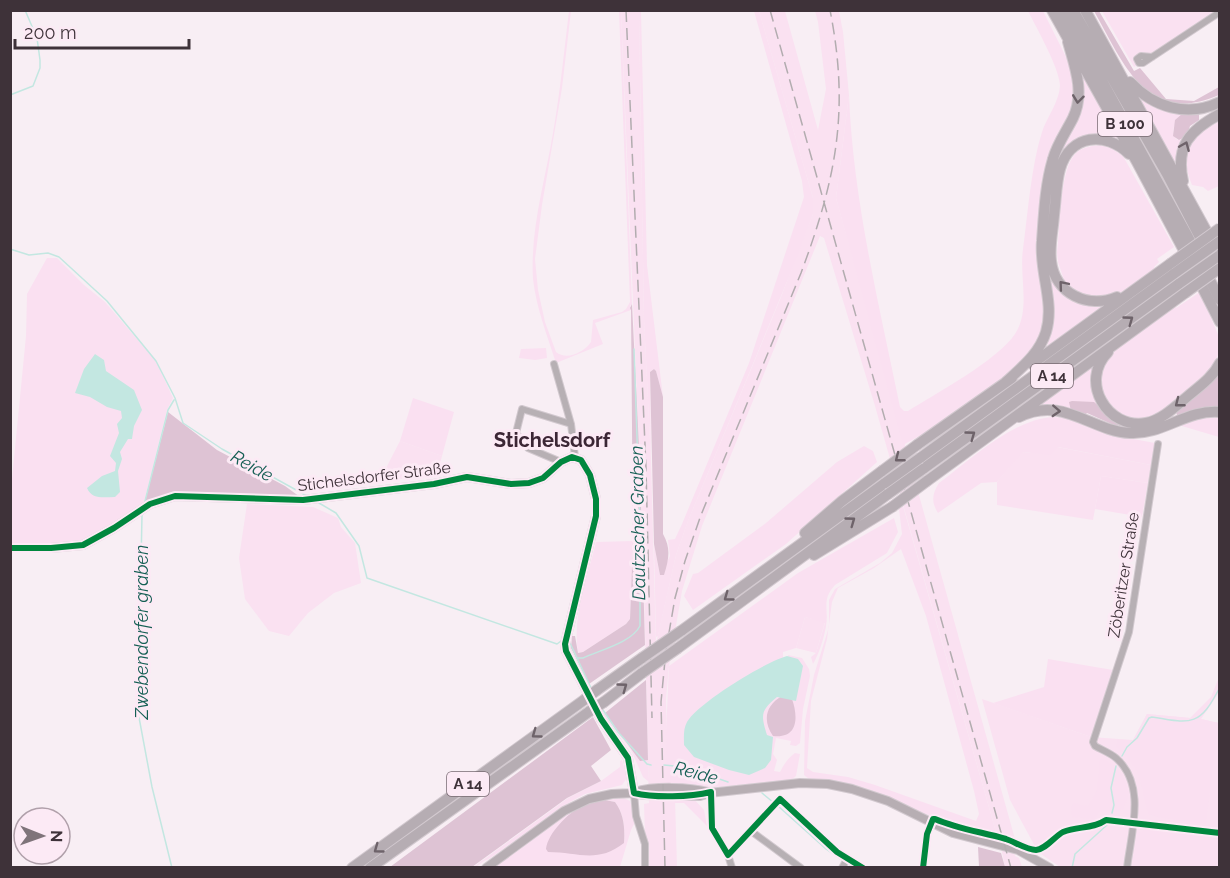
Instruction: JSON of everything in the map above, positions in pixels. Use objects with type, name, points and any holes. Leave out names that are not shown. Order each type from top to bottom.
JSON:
[{"type":"highway","points":[[1052,10],[1215,301],[1220,322]]},
{"type":"highway","name":"B 100","points":[[1063,10],[1188,237],[1215,301]]},
{"type":"highway","name":"B 100","points":[[1073,10],[1167,174],[1220,276]]},
{"type":"highway","points":[[1084,10],[1220,255]]},
{"type":"highway","points":[[1006,382],[1036,352],[1044,337],[1048,322],[1048,294],[1041,257],[1047,193],[1056,150],[1075,115],[1079,96],[1078,77],[1068,42]]},
{"type":"highway","points":[[1115,66],[1140,93],[1164,106],[1180,110],[1196,110],[1220,102]]},
{"type":"highway","points":[[1186,192],[1181,167],[1184,147],[1196,129],[1220,114]]},
{"type":"highway","points":[[1137,162],[1116,143],[1103,139],[1086,140],[1070,150],[1060,169],[1051,247],[1056,278],[1065,290],[1075,297],[1098,303],[1134,290],[1220,268]]},
{"type":"highway","points":[[1220,228],[1104,356],[1096,379],[1096,389],[1108,412],[1130,423],[1145,423],[1157,419],[1204,383],[1220,363]]},
{"type":"highway","name":"A 14","points":[[352,867],[774,562],[886,488],[923,469],[1177,278],[1220,241]]},
{"type":"highway","name":"A 14","points":[[370,867],[678,648],[886,488],[920,458],[1177,278],[1220,255]]},
{"type":"highway","points":[[774,562],[831,510],[882,471],[1134,290]]},
{"type":"highway","points":[[1215,301],[1220,327]]},
{"type":"highway","points":[[752,592],[892,507],[1120,340]]},
{"type":"highway","points":[[1000,426],[1032,412],[1059,411],[1075,414],[1110,429],[1136,433],[1152,431],[1194,414],[1220,412]]},
{"type":"street","points":[[1152,57],[1220,12]]},
{"type":"street","points":[[554,364],[572,424],[575,457],[585,465],[590,474],[596,499],[596,516],[565,644],[566,651],[596,711],[628,758],[636,816],[645,844],[645,867]]},
{"type":"street","points":[[561,462],[528,448],[516,433],[522,409],[572,424]]},
{"type":"street","name":"Zöberitzer Straße","points":[[1127,867],[1134,794],[1129,777],[1118,760],[1095,746],[1093,742],[1129,632],[1158,444]]},
{"type":"street","name":"Stichelsdorfer Straße","points":[[10,548],[51,548],[83,544],[114,528],[139,510],[163,499],[184,496],[311,499],[434,484],[467,477],[511,484],[529,483],[543,478],[561,462],[575,457]]},
{"type":"street","points":[[486,867],[573,806],[602,795],[634,793],[644,789],[700,790],[710,793],[792,783],[828,784],[852,789],[888,801],[952,833],[1018,850],[1050,867]]},
{"type":"street","points":[[710,793],[712,828],[728,855],[732,867]]},
{"type":"street","points":[[728,855],[780,799],[837,852],[844,863],[863,867]]},
{"type":"street","points":[[1106,820],[1220,833]]},
{"type":"street","points":[[751,831],[801,867]]},
{"type":"shaded area","points":[[1215,10],[1216,13],[1134,67],[1102,11]]},
{"type":"shaded area","points":[[569,11],[571,11],[562,88],[535,259],[538,290],[545,322],[556,352],[565,356],[584,349],[591,342],[593,320],[622,312],[630,302],[619,11],[621,11],[632,304],[631,310],[595,323],[603,344],[556,363],[537,300],[533,279],[533,261],[536,224],[558,103]]},
{"type":"shaded area","points":[[621,11],[639,11],[644,319],[656,644],[676,555],[688,521],[813,214],[813,198],[759,11],[785,11],[818,130],[826,89],[815,11],[839,11],[849,95],[836,198],[1015,839],[1011,838],[1015,856],[1019,858],[1022,867],[1005,867],[998,833],[875,406],[824,238],[820,236],[702,526],[682,591],[669,666],[666,699],[668,797],[675,798],[677,867],[646,867],[644,804],[649,803],[643,542]]},
{"type":"shaded area","points":[[639,11],[641,11],[647,265],[663,397],[654,369],[650,372],[651,461],[644,319]]},
{"type":"shaded area","points":[[754,11],[759,11],[813,198],[813,214],[688,521],[676,555],[656,637],[654,544],[660,575],[670,556],[668,540],[675,539],[682,524],[749,363],[804,197],[802,181]]},
{"type":"shaded area","points":[[1028,11],[1043,11],[1075,80],[1073,106],[1055,145],[1046,305],[1042,337],[1026,361],[928,434],[923,434],[903,445],[836,198],[849,95],[851,134],[868,252],[900,407],[908,411],[995,355],[1007,344],[1020,324],[1024,304],[1022,260],[1032,175],[1042,132],[1060,86],[1052,59]]},
{"type":"shaded area","points":[[1094,11],[1099,11],[1134,71],[1140,68],[1166,99],[1194,101],[1219,87],[1219,95],[1194,103],[1173,103],[1155,96],[1140,84],[1127,68]]},
{"type":"shaded area","points":[[1082,72],[1124,145],[1112,139],[1068,150],[1050,241],[1057,284],[1106,305],[1047,348],[1054,312],[1054,301],[1046,270],[1052,183]]},
{"type":"shaded area","points":[[1137,96],[1182,114],[1174,128],[1176,139],[1184,138],[1178,169]]},
{"type":"shaded area","points":[[1199,113],[1199,120],[1190,126],[1185,136],[1179,140],[1173,136],[1175,120],[1182,114]]},
{"type":"shaded area","points":[[1219,121],[1219,186],[1208,191],[1203,187],[1192,185],[1186,163],[1187,154],[1194,140]]},
{"type":"shaded area","points":[[1100,145],[1111,148],[1123,156],[1174,247],[1157,259],[1159,262],[1154,267],[1155,269],[1116,296],[1087,299],[1062,283],[1064,280],[1057,253],[1060,214],[1064,184],[1071,160],[1080,150]]},
{"type":"shaded area","points":[[47,258],[57,258],[105,302],[156,361],[173,398],[167,410],[143,506],[93,537],[70,544],[11,544],[11,489],[26,336],[27,294]]},
{"type":"shaded area","points":[[1200,292],[1219,337],[1219,351],[1214,367],[1205,378],[1159,414],[1136,421],[1109,409],[1104,403],[1099,375],[1112,353],[1175,306],[1176,308]]},
{"type":"shaded area","points":[[632,304],[645,645],[589,684],[571,648],[572,636],[575,636],[578,653],[583,652],[630,619],[633,541],[630,308]]},
{"type":"shaded area","points":[[546,348],[547,358],[535,360],[519,358],[521,349]]},
{"type":"shaded area","points":[[95,354],[104,360],[106,371],[134,390],[142,410],[134,426],[132,439],[128,439],[120,452],[122,459],[118,471],[120,492],[115,497],[95,496],[87,488],[102,476],[115,471],[116,463],[110,456],[119,433],[117,424],[122,418],[121,411],[75,393],[84,369]]},
{"type":"shaded area","points":[[1100,359],[1101,406],[1071,411],[1029,410]]},
{"type":"shaded area","points":[[654,369],[663,397],[663,534],[668,554],[664,575],[660,575],[654,544],[650,372]]},
{"type":"shaded area","points":[[1216,375],[1219,376],[1220,408],[1178,418],[1176,412]]},
{"type":"shaded area","points":[[413,398],[454,412],[442,456],[400,441]]},
{"type":"shaded area","points":[[1069,402],[1094,402],[1120,424],[1116,426],[1087,413],[1084,416],[1071,411]]},
{"type":"shaded area","points":[[168,412],[217,450],[285,486],[300,497],[178,494],[144,505]]},
{"type":"shaded area","points":[[1219,415],[1219,437],[1175,424],[1195,417]]},
{"type":"shaded area","points":[[1053,417],[1065,418],[1123,437],[1155,443],[1151,465],[1058,447],[1050,455],[1023,452],[997,482],[981,483],[938,513],[933,498],[939,483],[978,452],[1007,433],[1022,425]]},
{"type":"shaded area","points":[[400,441],[442,456],[437,476],[387,480],[385,470]]},
{"type":"shaded area","points":[[864,446],[873,451],[877,462],[786,544],[693,610],[684,596],[693,574],[698,573],[766,523],[837,462]]},
{"type":"shaded area","points":[[1057,447],[1151,465],[1148,483],[1101,476],[1093,520],[997,505],[997,482],[1022,452],[1050,454]]},
{"type":"shaded area","points":[[1101,476],[1148,483],[1142,517],[1095,509]]},
{"type":"shaded area","points":[[247,504],[313,507],[338,518],[341,527],[355,543],[361,583],[334,593],[308,613],[289,636],[269,631],[245,599],[239,558]]},
{"type":"shaded area","points":[[903,506],[997,836],[965,829],[920,813],[865,788],[809,779],[804,775],[805,721],[814,675],[828,629],[811,701],[807,768],[813,772],[848,777],[875,785],[976,821],[979,814],[926,616],[901,549],[874,568],[838,588],[832,602],[829,624],[829,600],[835,589],[880,563],[892,553],[902,534],[899,509]]},
{"type":"shaded area","points":[[894,518],[898,532],[887,553],[835,585],[828,595],[824,636],[813,664],[811,657],[816,653],[825,623],[805,617],[796,648],[783,652],[783,659],[694,716],[764,729],[762,714],[768,700],[779,696],[792,699],[788,655],[802,658],[809,669],[810,676],[803,709],[800,743],[796,746],[790,745],[791,741],[776,738],[773,754],[777,760],[774,771],[780,772],[786,761],[795,753],[800,754],[796,776],[791,780],[717,787],[667,787],[666,733],[669,666],[798,573]]},
{"type":"shaded area","points":[[633,541],[630,619],[626,624],[578,653],[579,611],[596,542]]},
{"type":"shaded area","points":[[805,617],[825,622],[816,653],[796,648]]},
{"type":"shaded area","points":[[787,656],[798,659],[803,666],[796,701],[777,697],[767,706],[763,714],[767,735],[773,737],[771,760],[765,768],[749,775],[694,757],[684,745],[684,731],[687,722],[694,714],[733,684]]},
{"type":"shaded area","points":[[1048,659],[1113,670],[1091,737],[993,703],[1044,687]]},
{"type":"shaded area","points":[[1219,677],[1219,693],[1201,719],[1218,723],[1206,824],[1149,814],[1137,773],[1116,747],[1117,740],[1133,740],[1147,714],[1190,718],[1211,697]]},
{"type":"shaded area","points":[[646,680],[648,760],[640,761],[605,713]]},
{"type":"shaded area","points":[[782,696],[792,699],[795,712],[794,725],[788,734],[773,736],[768,724],[767,713],[772,704]]},
{"type":"shaded area","points":[[982,699],[1091,737],[1133,740],[1147,714],[1219,723],[1219,867],[1060,867],[1038,852],[1010,800]]},
{"type":"shaded area","points":[[605,713],[640,760],[648,760],[649,782],[643,777],[631,750],[603,714]]},
{"type":"shaded area","points":[[593,717],[611,750],[591,766],[601,781],[567,798],[472,867],[390,867]]},
{"type":"shaded area","points":[[1102,758],[1112,764],[1124,778],[1128,798],[1123,809],[1115,813],[1101,811],[1094,819],[1072,817],[1071,807],[1074,803],[1088,806],[1097,790],[1099,762]]},
{"type":"shaded area","points":[[622,760],[626,779],[622,785],[585,794],[570,802],[489,859],[472,868],[568,798],[601,781],[620,767]]},
{"type":"shaded area","points":[[624,798],[630,801],[635,822],[620,867],[492,868],[569,812],[581,807],[548,851],[563,852],[624,842],[624,826],[620,811],[615,802],[605,800]]},
{"type":"shaded area","points":[[675,798],[693,798],[704,810],[707,826],[684,803],[674,803]]},
{"type":"shaded area","points":[[605,800],[615,802],[620,811],[624,827],[624,843],[596,855],[548,852],[546,849],[550,837],[565,818],[582,806]]},
{"type":"shaded area","points":[[1147,829],[1219,838],[1219,867],[1132,867],[1138,833]]},
{"type":"shaded area","points":[[978,847],[1001,853],[1005,867],[979,867]]},
{"type":"waterway","points":[[10,95],[33,86],[40,68],[37,38],[25,10]]},
{"type":"waterway","name":"Reide","points":[[10,249],[29,255],[48,253],[59,257],[107,301],[156,361],[175,398],[183,423],[222,449],[307,496]]},
{"type":"waterway","name":"Dautzscher Graben","points":[[577,658],[583,658],[630,637],[640,626],[640,525],[634,349]]},
{"type":"waterway","name":"Zwebendorfer graben","points":[[144,505],[168,410],[174,400]]},
{"type":"waterway","name":"Reide","points":[[319,503],[336,513],[359,546],[367,578],[557,644],[561,641]]},
{"type":"waterway","name":"Zwebendorfer graben","points":[[142,515],[138,712],[152,787],[172,868]]},
{"type":"waterway","name":"Reide","points":[[570,643],[592,690]]},
{"type":"waterway","points":[[1122,756],[1127,747],[1137,738],[1149,718],[1177,721],[1194,719],[1207,709],[1220,687]]},
{"type":"waterway","name":"Reide","points":[[603,710],[618,732],[647,764],[651,765]]},
{"type":"waterway","name":"Reide","points":[[664,765],[685,767],[728,782]]},
{"type":"waterway","points":[[1112,813],[1114,805],[1111,788],[1116,766]]},
{"type":"waterway","name":"Reide","points":[[762,793],[774,803]]},
{"type":"waterway","name":"Reide","points":[[778,806],[826,849],[843,861]]},
{"type":"waterway","points":[[1072,868],[1075,854],[1107,825]]},
{"type":"waterway","name":"Reide","points":[[847,863],[854,868]]},
{"type":"railway","points":[[626,10],[646,468],[652,718]]},
{"type":"railway","points":[[770,10],[1011,868]]},
{"type":"railway","points":[[665,868],[661,702],[666,650],[675,598],[701,515],[801,273],[823,206],[831,175],[839,113],[839,80],[830,10]]},
{"type":"cycle path","points":[[10,548],[83,545],[150,504],[175,496],[303,500],[434,484],[467,477],[511,484],[529,483],[543,478],[561,462],[572,457],[581,460],[590,475],[596,499],[596,516],[565,644],[566,651],[601,719],[628,758],[634,793],[672,796],[711,792],[712,828],[728,855],[780,799],[837,852],[863,868]]},
{"type":"cycle path","points":[[923,868],[927,834],[933,819],[1006,839],[1032,850],[1043,847],[1063,832],[1096,825],[1106,820],[1220,833]]},
{"type":"district","name":"Stichelsdorf","points":[[552,440]]}]
